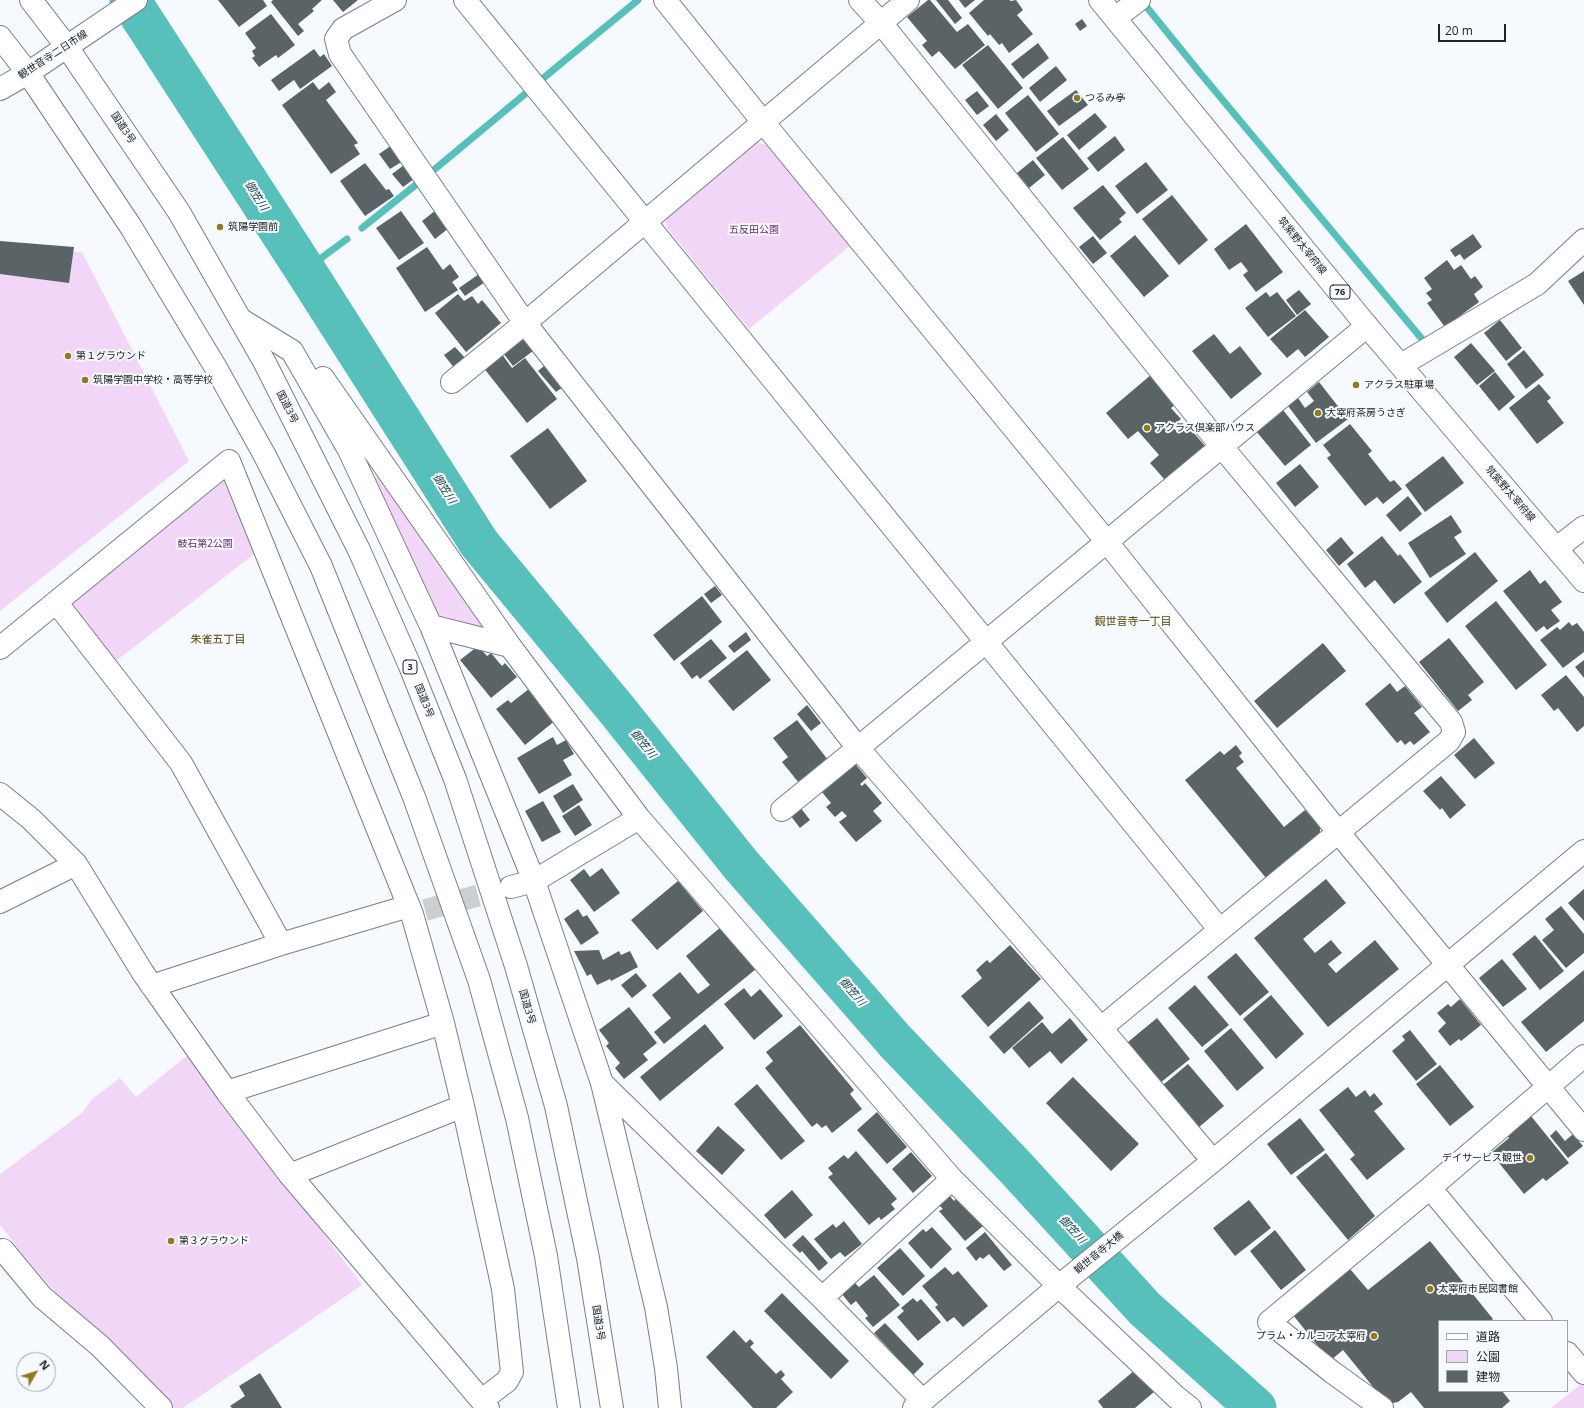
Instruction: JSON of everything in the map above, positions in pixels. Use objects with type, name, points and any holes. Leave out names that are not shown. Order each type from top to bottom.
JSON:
[{"type":"main road","name":"国道3号","points":[[31,0],[67,47],[179,212],[240,319],[265,363],[359,550],[410,666],[455,779],[516,966],[556,1106],[588,1258],[612,1408]]},
{"type":"main road","name":"観世音寺二日市線","points":[[0,89],[28,73],[104,20],[136,0]]},
{"type":"main road","points":[[395,0],[343,29],[336,39],[340,54],[525,323],[858,748],[1101,1028],[1213,1161]]},
{"type":"main road","points":[[465,0],[1220,930]]},
{"type":"main road","points":[[665,0],[1107,542],[1339,833],[1584,1130]]},
{"type":"main road","points":[[860,0],[881,23],[1222,447],[1452,722],[1454,732],[1450,741],[1101,1028]]},
{"type":"main road","points":[[452,382],[525,323],[908,0]]},
{"type":"main road","name":"筑紫野太宰府線","points":[[1100,0],[1367,326],[1584,581]]},
{"type":"main road","points":[[1115,18],[1138,1]]},
{"type":"main road","points":[[0,37],[28,73],[131,227],[216,368],[264,454],[321,566],[414,797],[479,980],[517,1118],[546,1256],[569,1408]]},
{"type":"main road","points":[[1401,365],[1537,284],[1584,240]]},
{"type":"main road","points":[[240,319],[312,363],[510,646],[639,818],[952,1179],[1062,1283],[1176,1398],[1190,1408]]},
{"type":"main road","points":[[782,810],[1367,326]]},
{"type":"main road","points":[[292,351],[349,450],[432,626],[534,881],[602,1083],[656,1307],[666,1368],[670,1408]]},
{"type":"main road","points":[[0,648],[229,461],[416,910],[463,1106],[503,1289],[512,1372],[508,1381],[485,1404],[290,1175],[227,1092],[152,986],[76,864],[31,819],[0,794]]},
{"type":"main road","points":[[1557,548],[1584,527]]},
{"type":"main road","points":[[56,602],[181,763],[281,944]]},
{"type":"main road","points":[[432,626],[510,646]]},
{"type":"main road","points":[[512,887],[534,881],[639,818]]},
{"type":"main road","name":"観世音寺大橋","points":[[918,1404],[1062,1283],[1213,1161],[1584,851]]},
{"type":"main road","points":[[0,902],[76,864]]},
{"type":"main road","points":[[152,986],[281,944],[416,910]]},
{"type":"main road","points":[[227,1092],[443,1023]]},
{"type":"main road","points":[[1382,1408],[1332,1372],[1269,1322],[1430,1188],[1584,1056]]},
{"type":"main road","points":[[602,1083],[822,1298],[918,1404]]},
{"type":"main road","points":[[290,1175],[463,1106]]},
{"type":"main road","points":[[822,1298],[952,1179]]},
{"type":"main road","points":[[1430,1188],[1540,1320]]},
{"type":"main road","points":[[0,1252],[3,1250],[42,1297],[100,1346],[161,1408]]},
{"type":"main road","points":[[1568,1353],[1584,1373]]},
{"type":"green space","name":"五反田公園","points":[[755,142],[771,146],[851,245],[749,329],[667,228],[665,215]]},
{"type":"green space","name":"第１グラウンド","points":[[0,247],[82,252],[189,461],[0,611]]},
{"type":"green space","points":[[380,474],[491,630],[437,614],[371,480]]},
{"type":"green space","name":"鼓石第2公園","points":[[224,481],[257,552],[112,664],[66,604]]},
{"type":"green space","name":"第３グラウンド","points":[[189,1054],[362,1285],[183,1408],[174,1408],[60,1298],[0,1225],[0,1174],[82,1113],[92,1099],[120,1078],[136,1097]]},
{"type":"green space","points":[[1582,1383],[1584,1385],[1584,1408],[1551,1408]]},
{"type":"building","points":[[218,0],[263,0],[267,6],[239,27]]},
{"type":"building","points":[[273,0],[322,0],[312,9],[314,11],[298,24],[304,31],[298,36],[271,2]]},
{"type":"building","points":[[333,0],[358,0],[343,12]]},
{"type":"building","points":[[930,0],[957,32],[968,24],[985,45],[955,69],[939,51],[932,57],[922,45],[927,41],[907,17]]},
{"type":"building","points":[[936,0],[948,0],[962,18],[955,24]]},
{"type":"building","points":[[959,0],[975,0],[965,8]]},
{"type":"building","points":[[984,0],[1016,0],[1023,10],[1017,15],[1033,34],[1009,53],[1002,43],[999,45],[990,34],[988,36],[969,13]]},
{"type":"building","points":[[271,14],[295,45],[278,58],[276,55],[259,67],[252,58],[255,56],[252,51],[256,48],[245,33]]},
{"type":"building","points":[[1082,19],[1087,26],[1080,31],[1075,24]]},
{"type":"building","points":[[1038,43],[1049,58],[1023,79],[1011,64]]},
{"type":"building","points":[[988,45],[1023,88],[998,109],[962,65]]},
{"type":"building","points":[[314,49],[320,57],[324,54],[332,66],[300,89],[294,80],[279,91],[271,80]]},
{"type":"building","points":[[1056,66],[1067,80],[1040,102],[1029,88]]},
{"type":"building","points":[[313,82],[319,90],[329,82],[336,92],[326,100],[358,143],[354,145],[360,154],[331,174],[282,105]]},
{"type":"building","points":[[1076,90],[1088,105],[1059,126],[1047,111]]},
{"type":"building","points":[[977,91],[989,106],[977,115],[965,100]]},
{"type":"building","points":[[1028,95],[1059,134],[1036,152],[1005,113]]},
{"type":"building","points":[[1095,113],[1107,127],[1079,150],[1067,135]]},
{"type":"building","points":[[996,114],[1009,130],[996,141],[983,125]]},
{"type":"building","points":[[1115,136],[1125,150],[1098,172],[1087,158]]},
{"type":"building","points":[[1063,137],[1089,169],[1062,190],[1036,158]]},
{"type":"building","points":[[392,145],[403,161],[390,169],[379,154]]},
{"type":"building","points":[[1033,160],[1045,175],[1029,188],[1017,173]]},
{"type":"building","points":[[1146,162],[1168,190],[1137,214],[1115,186]]},
{"type":"building","points":[[365,163],[386,190],[389,189],[394,196],[365,216],[340,181]]},
{"type":"building","points":[[404,165],[414,179],[403,187],[392,174]]},
{"type":"building","points":[[1103,185],[1126,213],[1119,219],[1122,222],[1100,240],[1073,208]]},
{"type":"building","points":[[1172,195],[1208,240],[1179,265],[1142,219]]},
{"type":"building","points":[[436,210],[449,228],[435,239],[422,221]]},
{"type":"building","points":[[401,211],[424,243],[399,260],[376,228]]},
{"type":"building","points":[[1246,224],[1283,272],[1256,292],[1243,275],[1248,271],[1241,262],[1229,270],[1214,249]]},
{"type":"building","points":[[1473,234],[1482,247],[1464,260],[1460,254],[1455,257],[1450,250]]},
{"type":"building","points":[[1135,235],[1169,276],[1144,297],[1110,256]]},
{"type":"building","points":[[1093,236],[1107,253],[1093,264],[1079,247]]},
{"type":"building","points":[[0,241],[74,247],[69,283],[0,274]]},
{"type":"building","points":[[427,247],[443,270],[450,264],[459,277],[452,282],[458,290],[425,312],[396,268]]},
{"type":"building","points":[[1447,260],[1454,270],[1461,265],[1471,279],[1475,276],[1483,287],[1474,294],[1479,302],[1445,327],[1427,303],[1432,300],[1426,293],[1432,289],[1424,278]]},
{"type":"building","points":[[1584,271],[1584,305],[1568,281]]},
{"type":"building","points":[[479,274],[485,282],[465,296],[459,288]]},
{"type":"building","points":[[1299,290],[1311,304],[1297,315],[1286,300]]},
{"type":"building","points":[[1266,292],[1270,297],[1277,292],[1296,316],[1268,337],[1245,308]]},
{"type":"building","points":[[458,294],[464,301],[472,296],[478,304],[482,300],[501,323],[466,352],[435,313]]},
{"type":"building","points":[[1305,310],[1329,337],[1305,357],[1298,349],[1287,358],[1270,339]]},
{"type":"building","points":[[1500,320],[1522,348],[1506,361],[1484,333]]},
{"type":"building","points":[[521,334],[533,351],[513,366],[500,349]]},
{"type":"building","points":[[1214,334],[1230,354],[1240,346],[1262,374],[1231,399],[1192,351]]},
{"type":"building","points":[[1471,343],[1495,371],[1477,385],[1454,357]]},
{"type":"building","points":[[455,347],[467,360],[455,369],[444,355]]},
{"type":"building","points":[[1524,350],[1544,375],[1526,389],[1507,364]]},
{"type":"building","points":[[501,353],[512,368],[525,358],[557,399],[527,423],[483,367]]},
{"type":"building","points":[[545,365],[563,387],[556,392],[538,371]]},
{"type":"building","points":[[1495,372],[1515,397],[1499,411],[1479,386]]},
{"type":"building","name":"アクラス倶楽部ハウス","points":[[1152,374],[1177,403],[1171,408],[1181,419],[1172,426],[1178,433],[1187,425],[1205,446],[1165,480],[1150,463],[1159,455],[1138,431],[1128,439],[1106,413]]},
{"type":"building","name":"大宰府茶房うさぎ","points":[[1319,382],[1348,419],[1316,443],[1288,406],[1298,398],[1305,408],[1314,401],[1307,392]]},
{"type":"building","points":[[1539,384],[1551,398],[1547,401],[1564,423],[1537,444],[1509,408]]},
{"type":"building","points":[[1283,410],[1311,445],[1285,466],[1256,431]]},
{"type":"building","points":[[1350,424],[1372,451],[1368,454],[1390,482],[1394,480],[1402,489],[1383,504],[1377,497],[1365,506],[1327,458],[1331,455],[1323,445]]},
{"type":"building","points":[[548,428],[587,481],[550,509],[510,456]]},
{"type":"building","points":[[1443,456],[1464,483],[1425,512],[1405,485]]},
{"type":"building","points":[[1300,464],[1319,487],[1295,507],[1276,483]]},
{"type":"building","points":[[1408,496],[1422,514],[1400,532],[1386,515]]},
{"type":"building","points":[[1451,515],[1462,532],[1454,537],[1466,554],[1430,578],[1408,543]]},
{"type":"building","points":[[1382,536],[1398,556],[1400,554],[1422,582],[1394,604],[1375,580],[1365,588],[1347,564]]},
{"type":"building","points":[[1341,537],[1354,553],[1339,566],[1326,550]]},
{"type":"building","points":[[1475,552],[1498,581],[1447,623],[1424,593]]},
{"type":"building","points":[[1530,570],[1540,584],[1545,580],[1562,602],[1551,610],[1560,621],[1547,630],[1544,626],[1536,632],[1503,591]]},
{"type":"building","points":[[715,586],[722,595],[711,603],[704,594]]},
{"type":"building","points":[[702,596],[722,622],[674,661],[653,635]]},
{"type":"building","points":[[1496,601],[1547,665],[1516,690],[1465,626]]},
{"type":"building","points":[[1569,622],[1572,626],[1577,623],[1584,632],[1584,652],[1563,668],[1540,640],[1557,627],[1560,630]]},
{"type":"building","points":[[746,632],[751,640],[734,653],[728,646]]},
{"type":"building","points":[[1449,638],[1484,682],[1468,695],[1472,700],[1458,711],[1419,662]]},
{"type":"building","points":[[711,639],[727,658],[700,679],[697,675],[692,679],[680,663]]},
{"type":"building","points":[[1323,643],[1346,671],[1277,728],[1254,701]]},
{"type":"building","points":[[478,646],[487,656],[491,653],[502,666],[505,663],[517,677],[491,698],[460,660]]},
{"type":"building","points":[[747,650],[771,680],[733,711],[708,681]]},
{"type":"building","points":[[1584,660],[1584,678],[1575,667]]},
{"type":"building","points":[[1566,675],[1584,697],[1584,726],[1577,732],[1558,708],[1554,711],[1541,695]]},
{"type":"building","points":[[1390,683],[1397,692],[1405,686],[1422,707],[1414,713],[1430,732],[1414,745],[1410,741],[1405,745],[1401,740],[1397,743],[1365,704]]},
{"type":"building","points":[[530,688],[556,720],[525,745],[496,709],[508,700],[511,703]]},
{"type":"building","points":[[807,705],[821,723],[811,731],[797,714]]},
{"type":"building","points":[[797,720],[828,760],[799,783],[782,762],[788,757],[773,738]]},
{"type":"building","points":[[553,737],[557,745],[566,740],[574,754],[563,760],[572,775],[539,794],[517,758]]},
{"type":"building","points":[[1474,738],[1495,763],[1475,779],[1454,755]]},
{"type":"building","points":[[1236,745],[1242,753],[1239,756],[1244,762],[1236,768],[1284,827],[1305,810],[1320,827],[1320,833],[1266,878],[1185,780],[1220,751],[1224,755]]},
{"type":"building","points":[[852,760],[867,778],[860,784],[862,786],[865,783],[882,803],[873,811],[882,821],[856,842],[839,822],[847,816],[842,811],[835,817],[826,807],[831,803],[821,791]]},
{"type":"building","points":[[1441,776],[1466,805],[1450,819],[1442,808],[1440,810],[1423,791]]},
{"type":"building","points":[[573,784],[583,800],[563,813],[553,796]]},
{"type":"building","points":[[543,801],[561,832],[542,842],[525,811]]},
{"type":"building","points":[[579,805],[592,825],[575,836],[562,816]]},
{"type":"building","points":[[800,807],[810,820],[800,828],[790,815]]},
{"type":"building","points":[[602,868],[620,893],[594,912],[570,880],[584,869],[590,877]]},
{"type":"building","points":[[1326,879],[1346,903],[1303,939],[1315,953],[1331,940],[1342,953],[1328,964],[1336,973],[1375,940],[1399,969],[1328,1027],[1254,938]]},
{"type":"building","points":[[678,881],[703,911],[657,950],[631,920]]},
{"type":"building","points":[[1584,889],[1584,921],[1568,903]]},
{"type":"building","points":[[1561,906],[1584,934],[1584,953],[1566,968],[1542,940],[1554,930],[1545,919]]},
{"type":"building","points":[[578,909],[583,917],[587,915],[599,933],[581,945],[564,919]]},
{"type":"building","points":[[721,927],[756,969],[664,1044],[654,1032],[671,1018],[652,995],[680,972],[698,994],[710,985],[686,956]]},
{"type":"building","points":[[1535,935],[1564,971],[1540,990],[1512,954]]},
{"type":"building","points":[[1010,945],[1041,979],[988,1027],[961,996],[982,978],[976,970],[987,960],[990,963]]},
{"type":"building","points":[[599,950],[603,960],[619,951],[621,955],[630,951],[638,967],[611,981],[610,979],[597,985],[591,974],[587,976],[574,951]]},
{"type":"building","points":[[1236,953],[1269,992],[1240,1016],[1207,977]]},
{"type":"building","points":[[1502,959],[1527,989],[1503,1007],[1479,978]]},
{"type":"building","points":[[1584,970],[1584,1021],[1546,1052],[1521,1022]]},
{"type":"building","points":[[636,973],[647,986],[632,998],[621,985]]},
{"type":"building","points":[[1195,985],[1229,1025],[1202,1047],[1168,1008]]},
{"type":"building","points":[[744,988],[751,997],[760,989],[783,1016],[754,1040],[724,1004]]},
{"type":"building","points":[[1271,995],[1304,1034],[1276,1059],[1243,1019]]},
{"type":"building","points":[[1460,999],[1481,1025],[1461,1041],[1459,1039],[1450,1046],[1438,1031],[1446,1023],[1437,1013],[1448,1004],[1451,1007]]},
{"type":"building","points":[[1029,1001],[1044,1018],[1004,1054],[989,1037]]},
{"type":"building","points":[[629,1007],[657,1043],[643,1054],[648,1060],[624,1079],[615,1068],[620,1063],[606,1046],[609,1043],[599,1030]]},
{"type":"building","points":[[1070,1018],[1088,1040],[1061,1064],[1050,1051],[1029,1068],[1012,1048],[1042,1022],[1052,1034]]},
{"type":"building","points":[[1157,1018],[1190,1059],[1160,1083],[1128,1042]]},
{"type":"building","points":[[705,1024],[724,1048],[660,1101],[640,1077]]},
{"type":"building","points":[[800,1025],[854,1090],[850,1094],[862,1109],[832,1133],[826,1125],[822,1128],[817,1123],[812,1127],[765,1068],[773,1061],[766,1052]]},
{"type":"building","points":[[1231,1028],[1264,1068],[1237,1091],[1204,1051]]},
{"type":"building","points":[[1410,1030],[1437,1064],[1416,1081],[1392,1051],[1405,1040],[1402,1036]]},
{"type":"building","points":[[1188,1064],[1224,1106],[1198,1128],[1163,1085]]},
{"type":"building","points":[[1440,1065],[1474,1107],[1450,1126],[1416,1084]]},
{"type":"building","points":[[1073,1077],[1139,1144],[1111,1171],[1046,1103]]},
{"type":"building","points":[[757,1084],[805,1141],[781,1160],[734,1104]]},
{"type":"building","points":[[1348,1087],[1356,1097],[1365,1090],[1370,1097],[1374,1093],[1383,1104],[1374,1111],[1405,1149],[1367,1180],[1350,1159],[1355,1155],[1319,1110]]},
{"type":"building","points":[[877,1112],[907,1147],[887,1164],[857,1130]]},
{"type":"building","name":"デイサービス観世","points":[[1531,1116],[1569,1163],[1546,1181],[1543,1178],[1524,1194],[1491,1153],[1509,1138],[1507,1135]]},
{"type":"building","points":[[1300,1118],[1325,1150],[1291,1175],[1267,1144]]},
{"type":"building","points":[[718,1126],[745,1150],[722,1175],[696,1151]]},
{"type":"building","points":[[1556,1130],[1565,1141],[1573,1134],[1583,1146],[1568,1158],[1550,1136]]},
{"type":"building","points":[[856,1151],[897,1199],[891,1204],[895,1209],[881,1220],[879,1217],[869,1225],[828,1177],[833,1174],[828,1168],[844,1155],[848,1159]]},
{"type":"building","points":[[911,1152],[932,1176],[913,1193],[892,1169]]},
{"type":"building","points":[[1326,1153],[1375,1216],[1348,1240],[1296,1177]]},
{"type":"building","points":[[792,1190],[813,1215],[785,1239],[764,1215]]},
{"type":"building","points":[[949,1195],[954,1201],[958,1197],[983,1226],[965,1241],[939,1211],[943,1209],[938,1204]]},
{"type":"building","points":[[1249,1200],[1271,1228],[1235,1256],[1213,1228]]},
{"type":"building","points":[[844,1221],[862,1244],[845,1257],[840,1252],[831,1259],[814,1239],[833,1224],[836,1228]]},
{"type":"building","points":[[932,1227],[952,1249],[931,1269],[908,1243],[923,1229],[926,1232]]},
{"type":"building","points":[[1275,1230],[1306,1270],[1281,1290],[1250,1251]]},
{"type":"building","points":[[985,1232],[1012,1265],[1004,1271],[989,1254],[983,1259],[980,1257],[976,1261],[966,1248]]},
{"type":"building","points":[[803,1235],[828,1263],[819,1271],[802,1251],[800,1253],[792,1245]]},
{"type":"building","name":"プラム・カルコア太宰府","points":[[1430,1241],[1493,1319],[1438,1320],[1438,1392],[1503,1392],[1510,1401],[1502,1408],[1424,1408],[1411,1392],[1398,1402],[1387,1404],[1343,1350],[1330,1361],[1293,1315],[1350,1269],[1368,1290]]},
{"type":"building","points":[[900,1248],[925,1276],[903,1296],[877,1268]]},
{"type":"building","points":[[945,1267],[953,1275],[958,1271],[988,1306],[963,1327],[954,1317],[947,1322],[935,1307],[938,1305],[922,1286]]},
{"type":"building","points":[[874,1275],[900,1305],[873,1327],[865,1318],[868,1316],[856,1301],[851,1305],[841,1293],[854,1282],[859,1287]]},
{"type":"building","points":[[782,1293],[849,1361],[831,1379],[764,1311]]},
{"type":"building","points":[[913,1298],[917,1302],[921,1299],[941,1322],[918,1341],[897,1317],[904,1311],[901,1308]]},
{"type":"building","points":[[885,1323],[924,1364],[913,1375],[874,1333]]},
{"type":"building","points":[[734,1330],[746,1343],[750,1339],[754,1343],[750,1347],[776,1374],[781,1370],[785,1375],[781,1379],[793,1392],[776,1408],[753,1408],[706,1357]]},
{"type":"building","points":[[1135,1370],[1154,1392],[1135,1408],[1103,1408],[1098,1401]]},
{"type":"building","points":[[260,1373],[282,1408],[232,1408],[230,1406],[245,1396],[239,1386]]},
{"type":"waterway","name":"御笠川","points":[[130,0],[305,270],[479,543],[617,710],[741,865],[894,1040],[1016,1168],[1145,1309],[1256,1408]]},
{"type":"waterway","points":[[541,80],[638,0]]},
{"type":"waterway","points":[[1141,0],[1422,339]]},
{"type":"waterway","points":[[435,169],[525,94]]},
{"type":"waterway","points":[[362,228],[418,183]]},
{"type":"waterway","points":[[305,270],[347,239]]},
{"type":"tunnel","points":[[425,910],[510,887]]},
{"type":"place","name":"つるみ亭","points":[[1077,98]]},
{"type":"place","name":"筑陽学園前","points":[[220,227]]},
{"type":"place","name":"第１グラウンド","points":[[68,356]]},
{"type":"place","name":"筑陽学園中学校・高等学校","points":[[85,380]]},
{"type":"place","name":"アクラス駐車場","points":[[1356,385]]},
{"type":"place","name":"大宰府茶房うさぎ","points":[[1318,413]]},
{"type":"place","name":"アクラス倶楽部ハウス","points":[[1147,428]]},
{"type":"place","name":"デイサービス観世","points":[[1530,1158]]},
{"type":"place","name":"第３グラウンド","points":[[171,1241]]},
{"type":"place","name":"太宰府市民図書館","points":[[1430,1289]]},
{"type":"place","name":"プラム・カルコア太宰府","points":[[1374,1336]]},
{"type":"district","name":"観世音寺一丁目","points":[[1133,622]]},
{"type":"district","name":"朱雀五丁目","points":[[218,640]]}]
